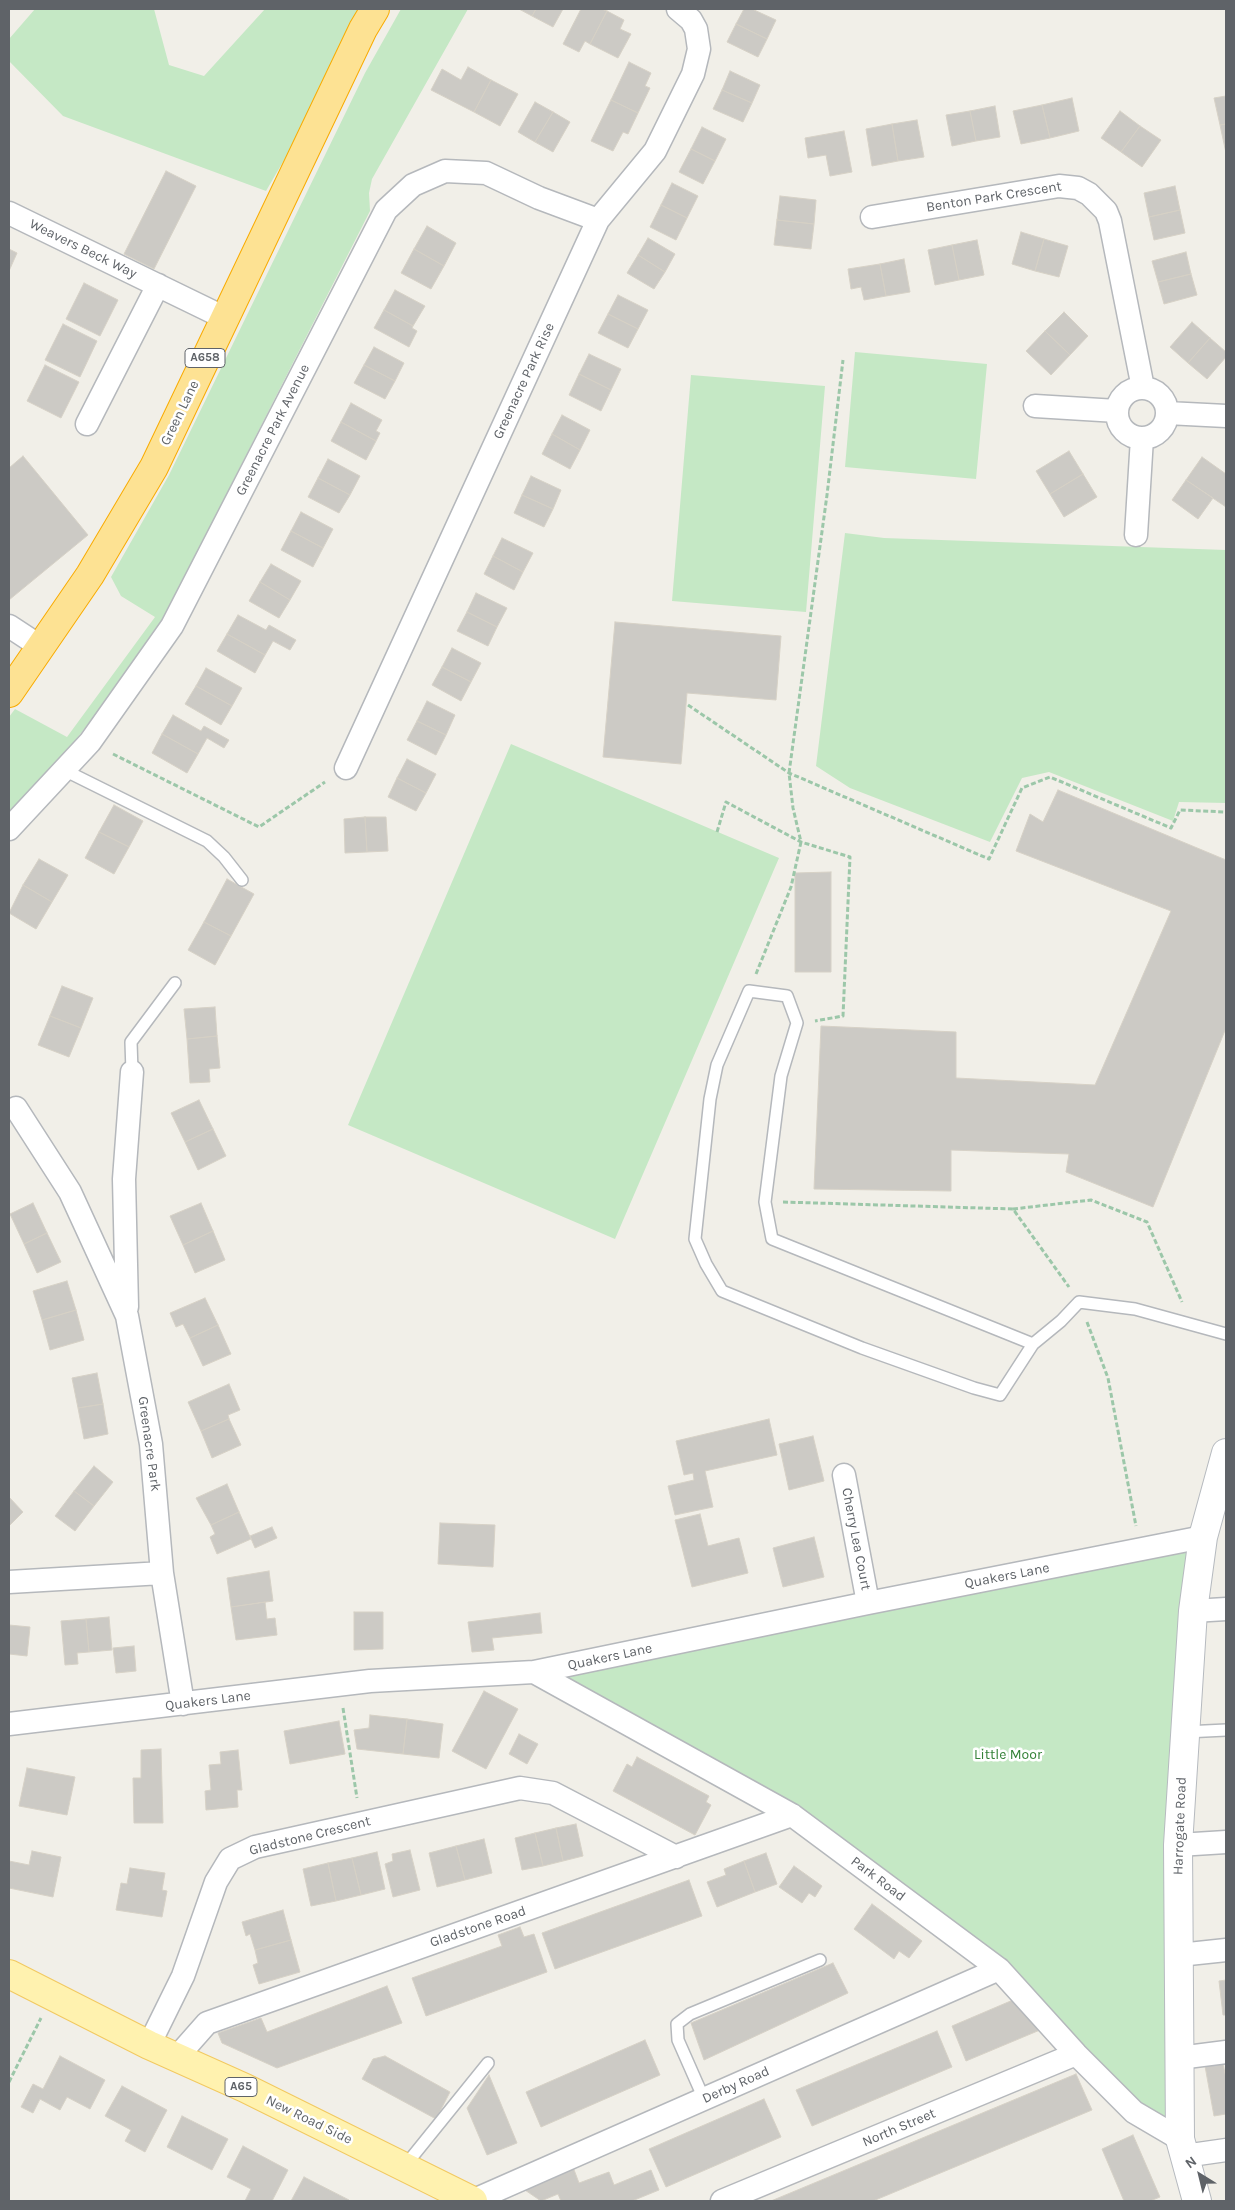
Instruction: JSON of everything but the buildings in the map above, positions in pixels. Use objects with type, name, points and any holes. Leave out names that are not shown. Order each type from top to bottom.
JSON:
[{"type":"highway","name":"Green Lane","points":[[9,693],[94,569],[154,467],[362,29],[375,9]]},
{"type":"main road","name":"Harrogate Road","points":[[1197,2201],[1182,2148],[1179,2058],[1178,1845],[1192,1611],[1203,1537],[1226,1453]]},
{"type":"main road","name":"New Road Side","points":[[9,1974],[404,2167],[459,2196]]},
{"type":"street","name":"Greenacre Park Rise","points":[[346,768],[598,220],[655,151],[693,74],[698,49],[696,29],[684,10]]},
{"type":"street","name":"Greenacre Park Avenue","points":[[9,829],[90,742],[172,626],[386,210],[413,185],[445,171],[478,172],[486,173],[539,198],[598,220]]},
{"type":"street","name":"Benton Park Crescent","points":[[872,217],[1059,186],[1078,188],[1089,194],[1106,211],[1110,220],[1143,388]]},
{"type":"street","name":"Weavers Beck Way","points":[[9,213],[225,318]]},
{"type":"street","points":[[87,424],[158,285]]},
{"type":"street","points":[[1143,388],[1159,395],[1164,401],[1167,413],[1164,426],[1159,432],[1142,438],[1129,435],[1123,430],[1119,423],[1118,411],[1121,399],[1127,393],[1143,388]]},
{"type":"street","points":[[1035,406],[1118,411]]},
{"type":"street","points":[[1167,413],[1226,416]]},
{"type":"street","points":[[1136,535],[1142,438]]},
{"type":"street","points":[[9,626],[41,647]]},
{"type":"street","name":"Greenacre Park","points":[[132,1072],[124,1179],[128,1316],[151,1444],[162,1573],[183,1704]]},
{"type":"street","name":"Greenacre Park","points":[[16,1108],[70,1192],[128,1316]]},
{"type":"street","name":"Cherry Lea Court","points":[[844,1475],[868,1603]]},
{"type":"street","name":"Quakers Lane","points":[[9,1724],[370,1682],[534,1672],[868,1603],[1203,1537]]},
{"type":"street","points":[[9,1582],[162,1573]]},
{"type":"street","points":[[1192,1611],[1226,1610]]},
{"type":"street","name":"Park Road","points":[[534,1672],[792,1815],[999,1969],[1076,2054],[1134,2112],[1182,2148]]},
{"type":"street","name":"Gladstone Crescent","points":[[149,2044],[183,1976],[216,1882],[230,1859],[255,1847],[520,1788],[554,1793],[676,1856]]},
{"type":"street","name":"Gladstone Road","points":[[177,2057],[207,2023],[792,1815]]},
{"type":"street","points":[[1178,1845],[1226,1842]]},
{"type":"street","points":[[1179,1955],[1226,1950]]},
{"type":"street","name":"Derby Road","points":[[459,2196],[704,2099],[999,1969]]},
{"type":"street","points":[[1179,2058],[1226,2052]]},
{"type":"street","name":"North Street","points":[[722,2201],[1076,2054]]},
{"type":"street","points":[[1182,2148],[1226,2150]]},
{"type":"lane","points":[[64,770],[207,841],[224,857],[242,880]]},
{"type":"lane","points":[[132,1072],[131,1042],[175,983]]},
{"type":"lane","points":[[1034,1344],[772,1239],[765,1202],[780,1076],[797,1024],[787,996],[749,991],[717,1065],[710,1099],[696,1239],[706,1264],[722,1291],[862,1348],[974,1388],[1000,1395],[1034,1344],[1061,1321],[1079,1302],[1135,1309],[1226,1334]]},
{"type":"lane","points":[[1185,1732],[1226,1730]]},
{"type":"lane","points":[[704,2099],[678,2040],[677,2024],[690,2014],[820,1960]]},
{"type":"lane","points":[[404,2167],[488,2063]]},
{"type":"path","points":[[749,991],[791,887],[801,842],[793,808],[788,773],[827,495],[843,360]]},
{"type":"path","points":[[688,705],[788,773],[989,859],[1022,788],[1050,778],[1171,828],[1180,810],[1226,812]]},
{"type":"path","points":[[90,742],[259,827],[303,797]]},
{"type":"path","points":[[717,832],[726,802],[801,842],[850,857],[843,1016],[797,1024]]},
{"type":"path","points":[[765,1202],[1012,1209],[1090,1200],[1147,1222],[1192,1325]]},
{"type":"path","points":[[1012,1209],[1079,1302],[1108,1378],[1140,1549]]},
{"type":"path","points":[[339,1686],[361,1823]]},
{"type":"path","points":[[9,2082],[52,1996]]},
{"type":"green space","points":[[35,9],[154,9],[169,65],[204,76],[265,9],[372,9],[266,191],[63,116],[9,61],[9,39]]},
{"type":"green space","points":[[401,9],[468,9],[372,179],[369,193],[370,211],[161,623],[98,711],[51,772],[9,817],[9,717],[15,709],[67,737],[155,617],[121,596],[111,577],[169,475],[365,73]]},
{"type":"green space","points":[[855,352],[987,364],[976,479],[845,467]]},
{"type":"green space","points":[[691,375],[825,386],[806,612],[672,601]]},
{"type":"green space","points":[[845,533],[884,538],[1226,550],[1226,803],[1179,802],[1173,821],[1049,772],[1022,778],[990,842],[850,788],[816,766]]},
{"type":"green space","points":[[511,744],[779,858],[615,1239],[348,1125]]},
{"type":"green space","name":"Little Moor","points":[[1203,1537],[1180,2139],[1134,2112],[999,1969],[792,1815],[534,1672]]}]
